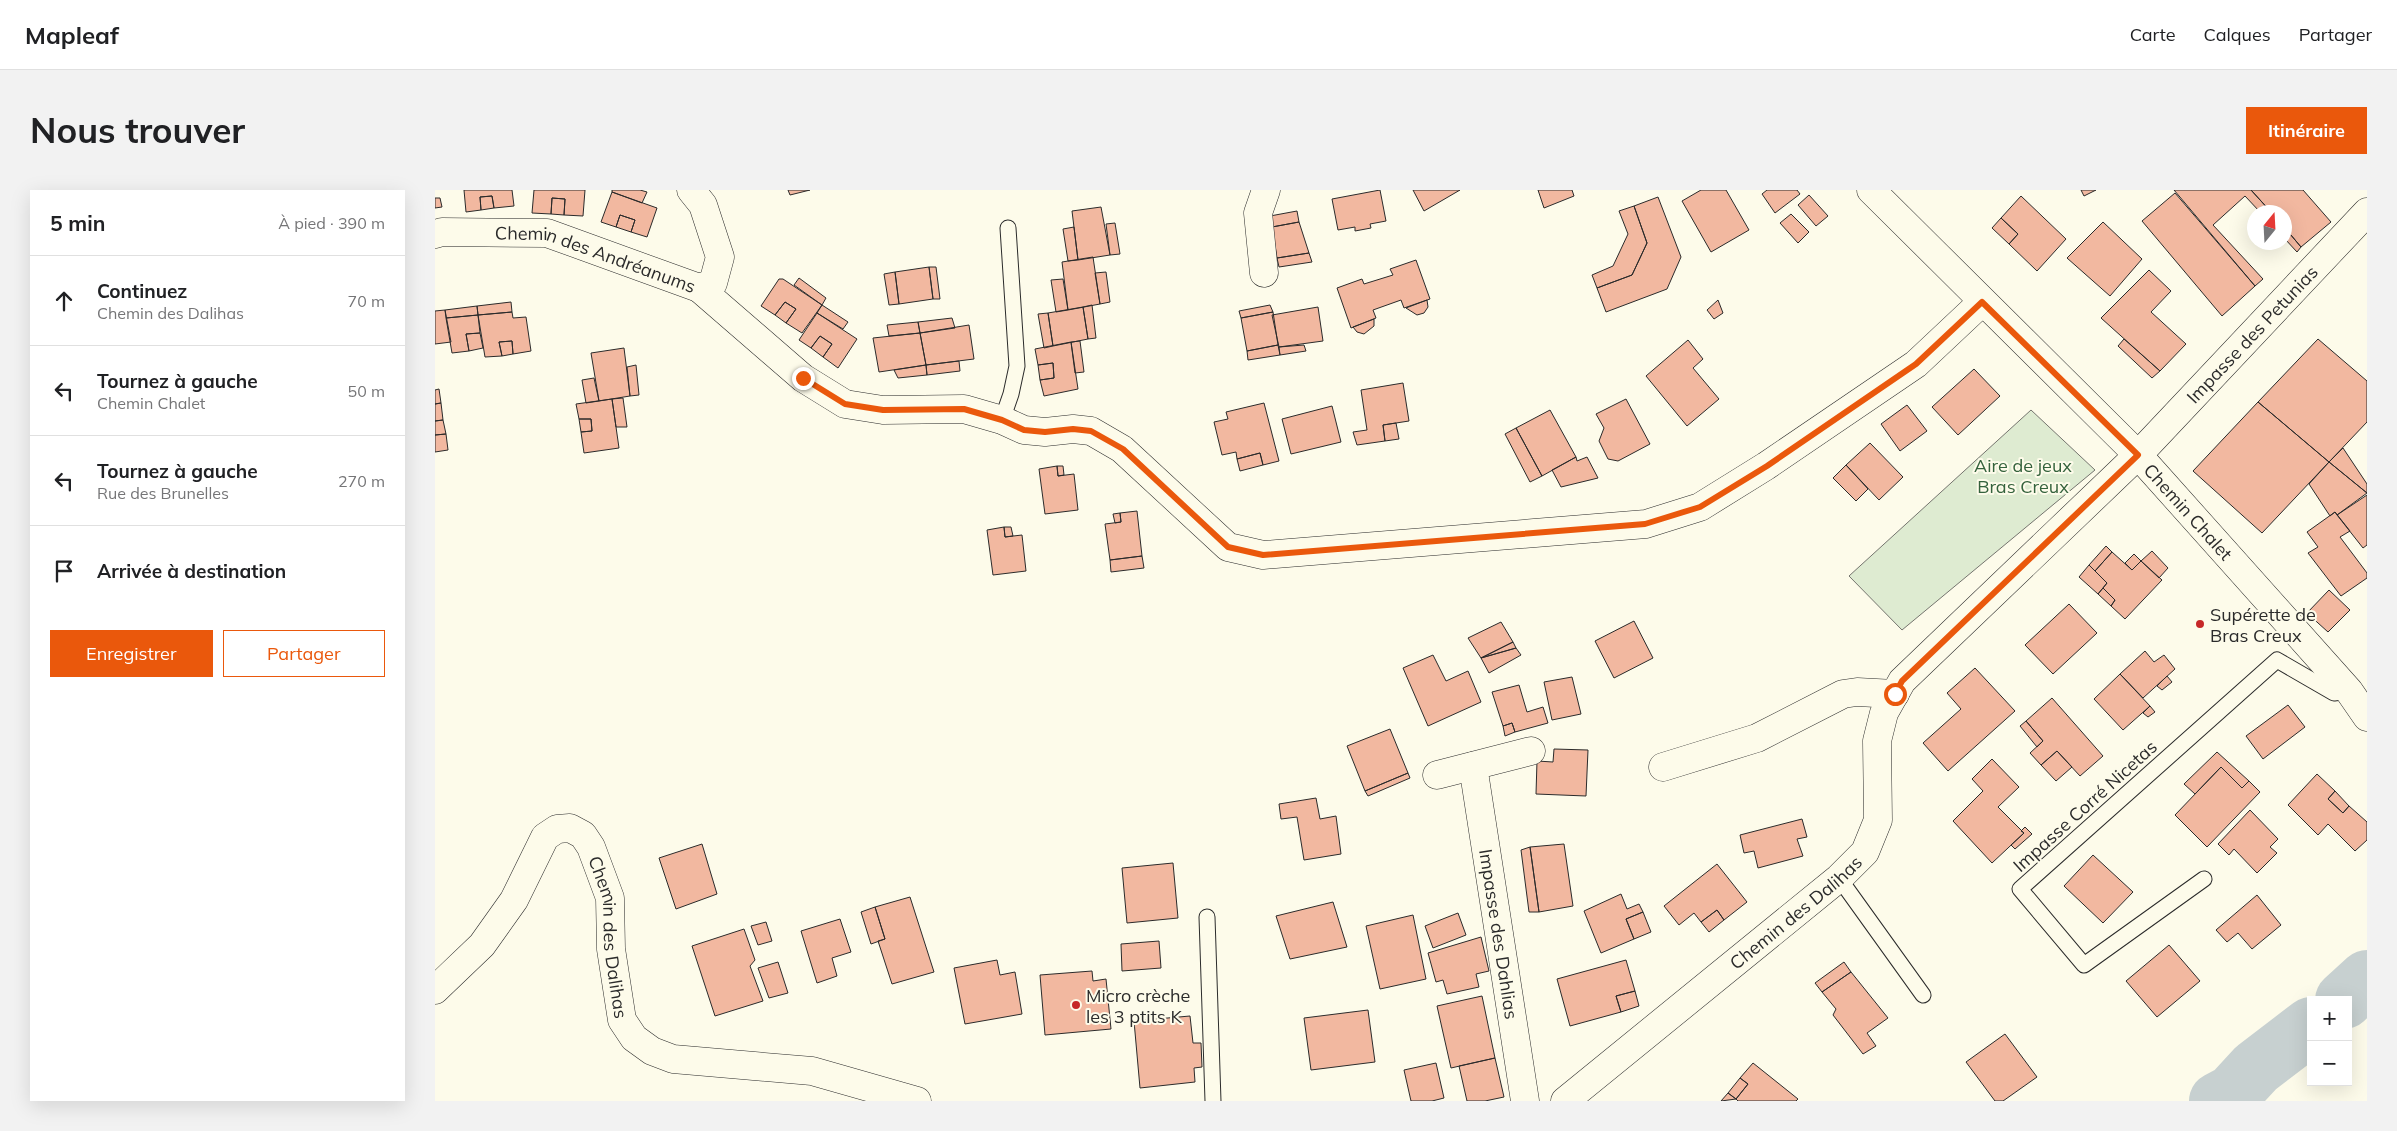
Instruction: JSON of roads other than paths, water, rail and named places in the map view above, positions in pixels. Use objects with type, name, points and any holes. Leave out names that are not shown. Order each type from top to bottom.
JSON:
[{"type":"street","name":"Chemin des Andréanums","points":[[435,234],[442,232],[547,233],[699,288],[713,283],[721,257],[703,205],[691,190]]},
{"type":"street","points":[[1265,273],[1258,213],[1267,190]]},
{"type":"street","name":"Chemin Chalet","points":[[1871,190],[2138,455],[2349,691],[2367,717]]},
{"type":"street","name":"Impasse des Petunias","points":[[2138,455],[2367,212]]},
{"type":"street","points":[[699,288],[803,378],[845,404],[883,410],[964,409],[1002,420],[1024,430],[1045,432],[1073,429],[1091,431],[1123,449],[1228,547],[1263,555],[1645,524],[1700,507],[1767,466],[1916,364],[1982,302]]},
{"type":"street","name":"Chemin des Dalihas","points":[[1565,1101],[1839,878],[1865,852],[1878,820],[1877,741],[1884,713],[1902,681],[2138,455]]},
{"type":"street","points":[[1663,767],[1757,738],[1843,694],[1857,692],[1895,694]]},
{"type":"street","points":[[1437,775],[1531,751]]},
{"type":"street","name":"Impasse des Dahlias","points":[[1473,766],[1525,1101]]},
{"type":"street","name":"Chemin des Dalihas","points":[[435,990],[481,946],[514,900],[545,837],[557,829],[570,828],[583,835],[591,847],[609,898],[611,949],[622,1020],[634,1038],[652,1051],[673,1059],[812,1071],[917,1101]]},
{"type":"lane","points":[[1002,420],[1011,394],[1017,366],[1008,228]]},
{"type":"lane","name":"Impasse Corré Nicetas","points":[[2204,880],[2084,965],[2020,889],[2277,660],[2334,693],[2349,691]]},
{"type":"lane","points":[[1839,878],[1923,995]]},
{"type":"lane","points":[[1207,917],[1213,1101]]},
{"type":"waterway","points":[[2348,996],[2367,979]]},
{"type":"waterway","points":[[2218,1101],[2233,1093],[2256,1068],[2307,1029]]},
{"type":"place","name":"Supérette de Bras Creux","points":[[2200,624]]},
{"type":"place","name":"Micro crèche les 3 ptits K","points":[[1076,1005]]},
{"type":"park label","name":"Aire de jeux Bras Creux","points":[[2023,475]]}]
